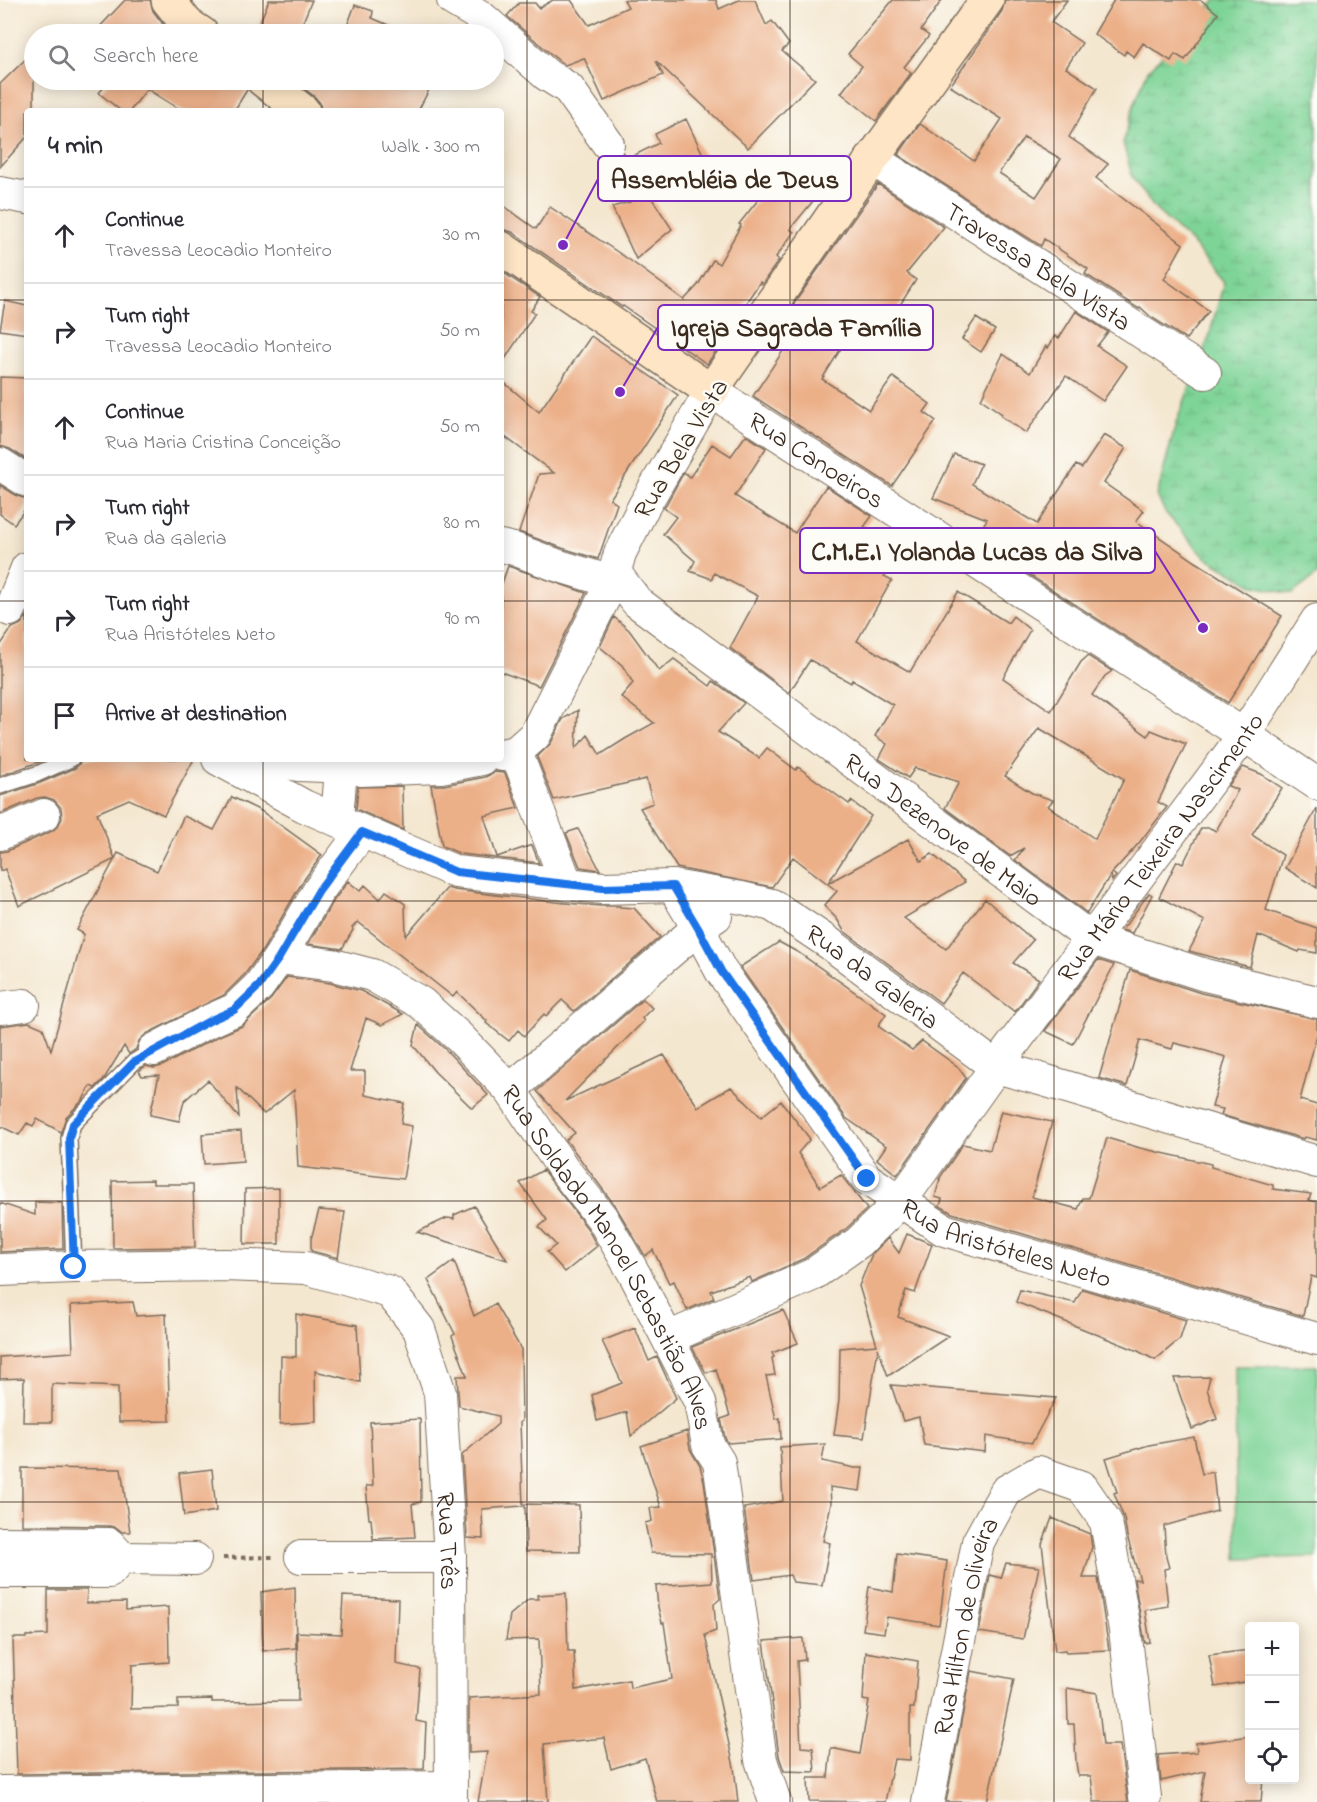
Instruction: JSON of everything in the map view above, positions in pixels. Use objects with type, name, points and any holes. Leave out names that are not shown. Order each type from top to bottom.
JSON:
[{"type":"street","points":[[168,0],[187,24]]},
{"type":"street","points":[[453,0],[491,8],[547,75],[568,88],[608,144]]},
{"type":"street","name":"Rua Bela Vista","points":[[508,754],[535,735],[614,578],[620,553],[644,506],[711,391],[872,159],[987,0]]},
{"type":"street","points":[[276,90],[299,108]]},
{"type":"street","name":"Travessa Bela Vista","points":[[872,159],[1205,373]]},
{"type":"street","points":[[0,193],[24,197]]},
{"type":"street","name":"Rua Canoeiros","points":[[504,250],[711,391],[1317,784]]},
{"type":"street","points":[[0,464],[24,479]]},
{"type":"street","points":[[504,547],[556,565],[614,578]]},
{"type":"street","points":[[12,611],[24,577]]},
{"type":"street","name":"Rua Dezenove de Maio","points":[[614,578],[637,602],[1092,939],[1205,975],[1317,1002]]},
{"type":"street","name":"Rua Mário Teixeira Nascimento","points":[[668,1338],[812,1275],[859,1242],[900,1202],[996,1067],[1244,735],[1317,620]]},
{"type":"street","points":[[508,754],[567,885]]},
{"type":"street","name":"Rua da Galeria","points":[[224,762],[303,806],[456,872],[603,888],[673,886],[772,905],[830,943],[996,1067]]},
{"type":"street","points":[[281,762],[298,765],[341,764],[362,770],[441,767],[467,762]]},
{"type":"street","points":[[154,1050],[234,1010],[259,986],[279,958],[319,890],[350,826],[341,764]]},
{"type":"street","points":[[0,834],[44,815]]},
{"type":"street","name":"Rua Aristóteles Neto","points":[[673,886],[721,971],[867,1179],[944,1230],[1317,1339]]},
{"type":"street","points":[[510,1090],[698,928],[742,898]]},
{"type":"street","name":"Rua Soldado Manoel Sebastião Alves","points":[[279,958],[333,965],[372,975],[421,1003],[466,1043],[510,1090],[565,1171],[602,1218],[635,1275],[700,1402],[708,1445],[719,1462],[760,1760],[775,1802]]},
{"type":"street","points":[[996,1067],[1040,1078],[1317,1162]]},
{"type":"street","name":"Rua Três","points":[[74,1267],[225,1265],[306,1268],[390,1292],[419,1329],[440,1393],[450,1557],[451,1795]]},
{"type":"street","points":[[0,1270],[74,1267]]},
{"type":"street","name":"Rua Hilton de Oliveira","points":[[928,1802],[978,1542],[1006,1491],[1039,1472],[1082,1487],[1106,1522],[1125,1630],[1145,1797]]},
{"type":"street","points":[[0,1543],[109,1544],[122,1558],[195,1559]]},
{"type":"street","points":[[301,1557],[450,1557]]},
{"type":"street","points":[[0,1572],[109,1572],[122,1558]]},
{"type":"street","points":[[0,1792],[451,1795]]},
{"type":"lane","points":[[0,786],[64,762]]},
{"type":"lane","points":[[74,1267],[69,1138],[73,1124],[134,1062],[154,1050]]},
{"type":"lane","points":[[88,1110],[94,1091]]},
{"type":"path","points":[[195,1559],[301,1557]]},
{"type":"green space","points":[[1216,0],[1317,0],[1317,575],[1292,594],[1254,586],[1204,556],[1165,512],[1157,496],[1176,423],[1209,337],[1224,282],[1191,242],[1155,209],[1132,177],[1123,142],[1147,72]]},
{"type":"green space","points":[[1235,1366],[1317,1366],[1317,1557],[1237,1559]]},
{"type":"building","points":[[125,0],[150,0],[153,11],[163,24],[102,24]]},
{"type":"building","points":[[269,0],[312,0],[302,24],[259,24]]},
{"type":"building","points":[[553,0],[571,0],[589,25],[628,7],[624,0],[716,0],[719,9],[739,0],[755,0],[766,25],[772,21],[789,44],[782,51],[815,79],[748,148],[656,61],[663,75],[604,101],[584,58],[565,65],[507,16],[519,3],[535,3],[539,8]]},
{"type":"building","points":[[893,0],[942,0],[921,30],[929,36],[904,67],[911,73],[876,121],[841,93],[862,66],[848,54]]},
{"type":"building","points":[[1005,0],[1067,0],[1051,22],[1082,43],[1066,68],[1097,88],[1069,137],[1108,164],[1096,178],[1183,244],[1164,279],[1209,311],[1186,339],[1151,317],[1140,307],[1139,309],[1085,274],[1088,269],[1044,239],[1041,246],[898,155],[920,124],[974,161],[1002,119],[950,86],[1002,11]],"holes":[[[1024,137],[1061,159],[1036,197],[999,173]]]},
{"type":"building","points":[[1114,0],[1201,0],[1218,14],[1185,60],[1175,54],[1171,61],[1143,43],[1134,57],[1126,51],[1124,55],[1094,34]]},
{"type":"building","points":[[355,5],[373,11],[372,18],[386,24],[348,24]]},
{"type":"building","points":[[24,61],[24,90],[34,90],[34,108],[24,108],[24,140],[0,167],[0,84]]},
{"type":"building","points":[[102,90],[146,90],[132,108],[117,108],[99,93]]},
{"type":"building","points":[[149,90],[247,90],[236,108],[177,108]]},
{"type":"building","points":[[306,90],[429,90],[420,108],[321,108],[315,97]]},
{"type":"building","points":[[686,119],[708,165],[649,194],[672,229],[636,259],[612,207],[630,202],[609,162],[618,159],[623,153],[627,159],[659,143],[655,134]]},
{"type":"building","points":[[780,172],[813,201],[790,229],[794,232],[776,257],[779,260],[762,284],[760,282],[707,364],[512,232],[504,230],[504,206],[536,229],[550,207],[631,261],[684,300],[698,285],[713,260],[719,264],[741,225],[739,224]]},
{"type":"building","points":[[878,184],[944,227],[907,273],[916,280],[877,341],[855,326],[822,379],[869,410],[893,377],[930,404],[924,412],[936,421],[892,486],[753,396],[807,315],[793,305]]},
{"type":"building","points":[[504,273],[540,297],[531,311],[535,313],[504,360]]},
{"type":"building","points":[[5,301],[24,305],[24,334],[0,330]]},
{"type":"building","points":[[1076,311],[1108,332],[1097,346],[1127,366],[1103,401],[1066,376],[1026,433],[981,399],[1003,354],[1030,373],[1046,346],[1048,348],[1055,336],[1059,338]]},
{"type":"building","points":[[976,318],[995,330],[981,352],[962,339]]},
{"type":"building","points":[[591,336],[678,395],[610,499],[617,504],[598,559],[519,532],[539,474],[554,473],[504,436],[504,383],[539,412]]},
{"type":"building","points":[[0,377],[24,378],[24,458],[10,449],[0,446]]},
{"type":"building","points":[[746,435],[766,448],[735,496],[795,533],[826,486],[872,516],[864,527],[902,550],[884,576],[892,580],[857,641],[910,672],[958,592],[1008,623],[1013,616],[1030,630],[1003,678],[1051,711],[1081,662],[1088,656],[1112,671],[1105,676],[1092,695],[1148,736],[1151,730],[1186,744],[1158,802],[1167,807],[1112,873],[1116,876],[1112,881],[1111,874],[1087,913],[1015,860],[1024,848],[1010,856],[945,808],[959,782],[915,768],[908,778],[879,759],[887,744],[875,736],[893,705],[852,680],[851,683],[810,660],[789,693],[730,648],[758,596],[714,573],[712,579],[690,571],[695,561],[663,534],[676,517],[664,508],[684,472],[690,477],[712,444],[731,456]],"holes":[[[1039,728],[1124,779],[1095,839],[1048,806],[1053,800],[1032,793],[1005,776]]]},
{"type":"building","points":[[1104,435],[1126,448],[1104,483],[1144,511],[1136,521],[1282,616],[1228,703],[975,540],[987,519],[933,498],[954,454],[981,464],[972,484],[1037,524],[1076,465],[1082,468]]},
{"type":"building","points":[[0,485],[24,498],[24,511],[14,524],[0,514]]},
{"type":"building","points":[[508,566],[586,593],[539,686],[504,673],[504,577]]},
{"type":"building","points":[[614,617],[629,630],[659,671],[674,659],[710,686],[713,681],[744,703],[718,732],[759,758],[767,748],[796,770],[798,767],[849,804],[851,801],[871,816],[828,883],[908,839],[921,861],[932,854],[965,882],[904,918],[946,949],[985,899],[1033,940],[1013,963],[1039,979],[1015,1012],[963,973],[941,1003],[844,931],[837,919],[824,906],[837,891],[793,857],[772,887],[677,868],[640,808],[653,803],[646,779],[554,800],[537,757],[551,743],[563,719],[578,710],[576,748],[588,735],[600,755],[654,723],[621,697],[633,683],[622,665],[600,647]]},
{"type":"building","points":[[24,620],[24,762],[39,762],[0,776],[0,646],[12,628]]},
{"type":"building","points":[[80,762],[192,762],[164,815],[129,799],[97,813],[115,859],[19,906],[5,869],[0,871],[0,852],[52,831],[62,818],[61,808],[54,800],[45,797],[37,798],[0,814],[0,796],[40,783],[75,768]]},
{"type":"building","points":[[1243,767],[1261,774],[1282,788],[1252,835],[1283,855],[1266,910],[1317,928],[1317,953],[1300,950],[1299,952],[1258,935],[1250,967],[1189,951],[1205,921],[1159,897],[1177,861],[1183,864],[1201,828],[1216,831],[1238,790],[1228,786]]},
{"type":"building","points":[[495,772],[505,773],[518,808],[484,816],[497,857],[532,845],[539,863],[461,854],[442,846],[431,785],[444,785],[485,777]]},
{"type":"building","points":[[402,786],[403,830],[356,809],[358,787]]},
{"type":"building","points":[[232,797],[261,811],[322,855],[303,881],[264,948],[245,974],[224,995],[146,1034],[139,1041],[136,1049],[129,1054],[124,1046],[104,1079],[95,1088],[90,1086],[83,1100],[66,1117],[61,1132],[37,1119],[33,1126],[27,1123],[19,1135],[0,1126],[0,1026],[29,1022],[43,1028],[51,1050],[84,934],[77,930],[118,853],[157,871],[184,816],[214,830]]},
{"type":"building","points":[[1317,808],[1317,888],[1285,868]]},
{"type":"building","points":[[578,829],[600,870],[580,867],[566,833]]},
{"type":"building","points":[[348,881],[360,891],[365,885],[380,899],[386,891],[405,904],[406,936],[447,888],[565,903],[634,908],[660,937],[574,1011],[562,1000],[546,1016],[544,1014],[524,1036],[518,1030],[509,1041],[486,1023],[487,1021],[457,992],[453,997],[358,922],[352,928],[342,949],[308,944]]},
{"type":"building","points":[[1149,893],[1152,895],[1132,933],[1122,930]]},
{"type":"building","points":[[779,942],[799,953],[886,1014],[878,1026],[912,1050],[922,1041],[957,1066],[966,1078],[897,1175],[877,1159],[886,1146],[846,1118],[740,967]]},
{"type":"building","points":[[1098,960],[1114,965],[1073,1044],[1045,1031]]},
{"type":"building","points":[[1130,970],[1201,993],[1317,1019],[1317,1034],[1300,1100],[1317,1105],[1317,1140],[1305,1137],[1304,1139],[1221,1115],[1223,1109],[1212,1107],[1226,1057],[1206,1051],[1174,1043],[1172,1049],[1140,1040],[1127,1086],[1099,1078]]},
{"type":"building","points":[[287,977],[330,983],[361,991],[403,1014],[382,1025],[366,1018],[350,1071],[365,1071],[365,1095],[404,1103],[401,1124],[412,1126],[403,1179],[298,1167],[294,1090],[264,1114],[237,1088],[239,1118],[208,1080],[184,1101],[179,1121],[150,1115],[159,1075],[142,1076],[139,1071],[146,1066],[154,1068],[162,1066],[242,1026],[271,999]]},
{"type":"building","points":[[643,999],[652,1008],[642,1018],[644,1021],[565,1101],[664,1055],[698,1107],[731,1087],[761,1117],[781,1101],[810,1139],[798,1153],[820,1187],[841,1175],[867,1209],[847,1228],[803,1259],[752,1282],[750,1277],[711,1291],[714,1298],[687,1310],[674,1281],[669,1283],[653,1250],[645,1256],[616,1207],[566,1140],[575,1133],[537,1091]]},
{"type":"building","points":[[418,1025],[446,1050],[488,1095],[472,1108],[435,1072],[413,1045]]},
{"type":"building","points":[[1001,1111],[1052,1122],[1032,1197],[1078,1209],[1083,1198],[1089,1198],[1107,1138],[1211,1164],[1211,1167],[1273,1185],[1273,1189],[1311,1194],[1309,1200],[1317,1202],[1317,1278],[1311,1276],[1303,1316],[952,1213],[940,1206],[942,1199],[935,1197],[939,1179],[963,1144],[990,1150]]},
{"type":"building","points":[[241,1131],[243,1161],[204,1164],[202,1134]]},
{"type":"building","points":[[543,1170],[587,1228],[597,1246],[565,1272],[547,1252],[556,1245],[539,1227],[547,1220],[520,1183]]},
{"type":"building","points":[[153,1180],[153,1184],[193,1184],[195,1247],[113,1248],[112,1181]]},
{"type":"building","points":[[279,1188],[279,1244],[244,1244],[245,1189]]},
{"type":"building","points":[[35,1202],[62,1203],[63,1249],[0,1252],[0,1203],[35,1215]]},
{"type":"building","points":[[474,1206],[507,1260],[417,1232],[447,1218],[454,1219],[454,1215]]},
{"type":"building","points":[[319,1210],[345,1212],[338,1258],[311,1251],[311,1239]]},
{"type":"building","points":[[907,1234],[932,1244],[915,1293],[906,1290],[898,1317],[949,1336],[888,1376],[878,1348],[864,1438],[834,1435],[839,1400],[840,1348],[877,1345],[859,1286],[872,1254],[888,1238],[899,1253]]},
{"type":"building","points":[[454,1261],[474,1316],[495,1304],[521,1349],[522,1421],[520,1422],[523,1506],[482,1509],[483,1539],[467,1538],[462,1455],[498,1424],[498,1416],[459,1406],[457,1376],[467,1376],[452,1336],[455,1334],[428,1280]]},
{"type":"building","points":[[1082,1289],[1186,1320],[1180,1339],[1155,1360],[1016,1302],[1020,1290],[1075,1303]]},
{"type":"building","points":[[133,1302],[136,1316],[166,1314],[170,1421],[119,1422],[118,1387],[52,1384],[52,1422],[23,1422],[24,1378],[0,1379],[0,1357],[73,1352],[71,1305]]},
{"type":"building","points":[[783,1310],[798,1343],[772,1353],[775,1375],[766,1376],[776,1419],[780,1418],[781,1439],[728,1443],[721,1419],[730,1416],[716,1369],[706,1373],[692,1347]]},
{"type":"building","points":[[296,1314],[357,1325],[360,1382],[315,1371],[316,1422],[280,1424],[281,1356],[296,1357]]},
{"type":"building","points":[[635,1328],[649,1361],[657,1357],[676,1398],[631,1436],[627,1412],[597,1421],[592,1395],[622,1383],[602,1341]]},
{"type":"building","points":[[1210,1377],[1207,1389],[1217,1419],[1192,1429],[1174,1378]]},
{"type":"building","points":[[891,1385],[1056,1398],[1032,1443],[986,1436],[985,1452],[924,1445],[919,1417],[903,1421]]},
{"type":"building","points":[[420,1419],[421,1502],[412,1504],[415,1537],[373,1539],[366,1486],[373,1486],[370,1422]]},
{"type":"building","points":[[687,1431],[690,1449],[700,1466],[704,1481],[720,1599],[714,1604],[716,1631],[705,1635],[734,1767],[738,1802],[657,1802],[645,1758],[611,1769],[604,1738],[544,1744],[548,1802],[478,1802],[487,1752],[469,1753],[469,1698],[541,1694],[539,1639],[506,1640],[510,1615],[529,1599],[538,1599],[537,1595],[566,1593],[568,1651],[574,1651],[576,1690],[629,1680],[630,1688],[672,1679],[656,1586],[712,1582],[711,1554],[651,1553],[645,1523],[652,1521],[650,1508],[661,1507],[641,1446]]},
{"type":"building","points":[[1194,1437],[1202,1474],[1213,1472],[1217,1511],[1164,1526],[1169,1568],[1164,1569],[1168,1606],[1145,1610],[1150,1642],[1145,1643],[1134,1579],[1140,1580],[1106,1458],[1149,1445]]},
{"type":"building","points":[[825,1444],[822,1461],[863,1468],[860,1491],[830,1487],[831,1504],[823,1541],[830,1543],[822,1585],[793,1582],[790,1575],[754,1580],[744,1508],[783,1501],[780,1447]]},
{"type":"building","points":[[22,1468],[121,1469],[130,1532],[122,1532],[109,1526],[22,1525]]},
{"type":"building","points":[[212,1469],[216,1511],[184,1516],[179,1473]]},
{"type":"building","points":[[525,1504],[579,1505],[580,1552],[526,1551]]},
{"type":"building","points":[[1052,1518],[1090,1534],[1092,1547],[1083,1578],[1098,1578],[1109,1650],[1055,1651],[1042,1544]]},
{"type":"building","points":[[897,1554],[947,1561],[939,1625],[887,1617],[884,1633],[863,1630],[869,1587],[893,1592]]},
{"type":"building","points":[[1006,1563],[1039,1567],[1023,1639],[979,1632],[990,1575],[1001,1578]]},
{"type":"building","points":[[295,1587],[296,1648],[263,1651],[261,1592]]},
{"type":"building","points":[[48,1590],[87,1590],[86,1603],[126,1602],[126,1610],[168,1607],[169,1662],[132,1665],[131,1709],[178,1708],[178,1700],[298,1701],[297,1632],[341,1634],[343,1596],[398,1599],[396,1664],[420,1669],[416,1721],[426,1723],[424,1769],[17,1774],[13,1638],[48,1635]]},
{"type":"building","points":[[803,1638],[805,1660],[797,1661],[801,1747],[813,1748],[815,1772],[784,1771],[779,1756],[764,1641]]},
{"type":"building","points":[[1245,1651],[1245,1682],[1215,1687],[1209,1655]]},
{"type":"building","points":[[866,1652],[918,1661],[914,1708],[910,1708],[910,1760],[894,1759],[885,1802],[809,1801],[808,1778],[828,1778],[831,1748],[860,1754],[869,1701],[863,1700]]},
{"type":"building","points":[[971,1671],[1014,1679],[987,1802],[946,1802]]},
{"type":"building","points":[[1067,1688],[1097,1693],[1103,1745],[1120,1745],[1128,1802],[1094,1802],[1091,1776],[1078,1776],[1074,1724],[1068,1724]]},
{"type":"building","points":[[1245,1737],[1245,1784],[1263,1784],[1261,1802],[1200,1802],[1205,1771],[1161,1781],[1158,1755],[1197,1752],[1196,1743]]},
{"type":"place","name":"Assembléia de Deus","points":[[563,245]]},
{"type":"place","name":"Igreja Sagrada Família","points":[[620,392]]},
{"type":"place","name":"C.M.E.I Yolanda Lucas da Silva","points":[[1203,628]]},
{"type":"route","points":[[74,1267],[69,1138],[73,1124],[120,1079],[134,1062],[234,1010],[259,986],[279,958],[319,890],[362,832],[456,872],[603,888],[673,886],[721,971],[867,1179]]}]
